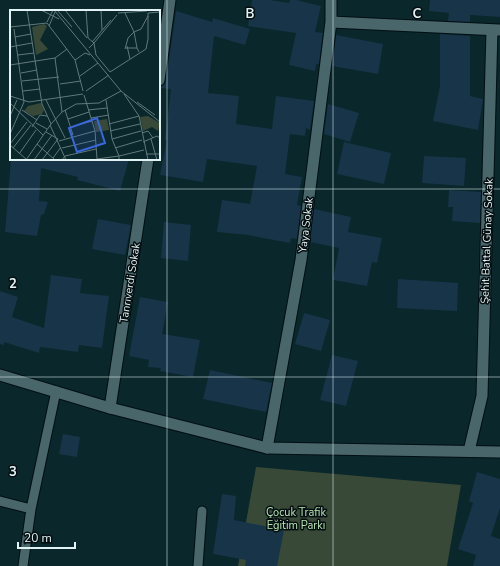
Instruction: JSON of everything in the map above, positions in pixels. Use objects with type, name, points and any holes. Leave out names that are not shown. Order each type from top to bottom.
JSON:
[{"type":"street","points":[[160,73],[170,0]]},
{"type":"street","name":"Yaya Sokak","points":[[267,448],[301,260],[331,22],[331,0]]},
{"type":"street","points":[[331,22],[496,30]]},
{"type":"street","name":"Şehit Battal Günay Sokak","points":[[469,451],[482,396],[496,30]]},
{"type":"street","name":"Tanrıverdi Sokak","points":[[110,408],[148,160]]},
{"type":"street","points":[[0,375],[110,408],[267,448],[500,452]]},
{"type":"lane","points":[[23,566],[31,509],[56,391]]},
{"type":"lane","points":[[0,501],[31,509]]},
{"type":"lane","points":[[198,566],[202,511]]},
{"type":"green space","name":"Çocuk Trafik Eğitim Parkı","points":[[256,467],[461,485],[447,566],[238,566]]},
{"type":"building","points":[[252,0],[270,0],[289,3],[290,0],[296,0],[321,6],[315,32],[323,33],[319,64],[316,64],[315,71],[289,65],[296,33],[248,26]]},
{"type":"building","points":[[430,0],[500,0],[500,17],[470,15],[470,22],[448,21],[449,13],[429,11]]},
{"type":"building","points":[[176,11],[212,22],[213,18],[250,29],[245,45],[214,36],[208,93],[239,96],[236,124],[272,129],[276,96],[314,101],[310,130],[306,128],[305,136],[290,134],[285,174],[302,177],[297,205],[301,206],[297,239],[291,238],[290,243],[248,235],[217,232],[222,200],[250,204],[257,166],[207,159],[203,182],[160,175],[167,140],[165,140],[171,89],[160,88],[160,87],[164,85],[166,81]]},
{"type":"building","points":[[440,34],[470,36],[470,96],[483,99],[478,130],[433,121],[440,86]]},
{"type":"building","points":[[336,35],[383,44],[378,74],[332,66]]},
{"type":"building","points":[[328,104],[359,113],[350,142],[324,134]]},
{"type":"building","points":[[344,142],[391,153],[384,184],[337,174]]},
{"type":"building","points":[[424,156],[466,158],[464,186],[422,183]]},
{"type":"building","points":[[11,160],[129,160],[120,191],[77,180],[78,177],[41,168],[39,201],[48,202],[44,214],[41,215],[37,236],[5,232]]},
{"type":"building","points":[[449,190],[481,192],[480,223],[452,221],[453,207],[448,207]]},
{"type":"building","points":[[314,209],[351,217],[348,232],[382,238],[377,263],[372,262],[367,286],[333,280],[339,248],[310,242]]},
{"type":"building","points":[[98,219],[131,225],[125,255],[92,249]]},
{"type":"building","points":[[164,222],[191,225],[188,261],[161,258]]},
{"type":"building","points":[[51,275],[82,279],[80,293],[109,296],[102,348],[79,345],[78,352],[40,347],[39,353],[4,342],[4,345],[0,344],[0,291],[18,297],[12,317],[44,328]]},
{"type":"building","points":[[398,279],[458,283],[457,311],[397,308]]},
{"type":"building","points":[[140,297],[168,302],[162,334],[200,340],[193,377],[160,371],[161,368],[148,367],[149,360],[129,356]]},
{"type":"building","points":[[304,313],[330,320],[321,351],[295,344]]},
{"type":"building","points":[[332,355],[358,361],[346,406],[320,400]]},
{"type":"building","points":[[210,370],[272,383],[266,412],[203,399]]},
{"type":"building","points":[[63,434],[80,437],[77,457],[59,454]]},
{"type":"building","points":[[477,472],[500,479],[500,508],[491,536],[500,539],[500,566],[473,566],[476,555],[458,549],[473,503],[469,501]]},
{"type":"building","points":[[222,494],[236,496],[234,520],[284,530],[277,566],[245,566],[246,560],[213,554]]}]
